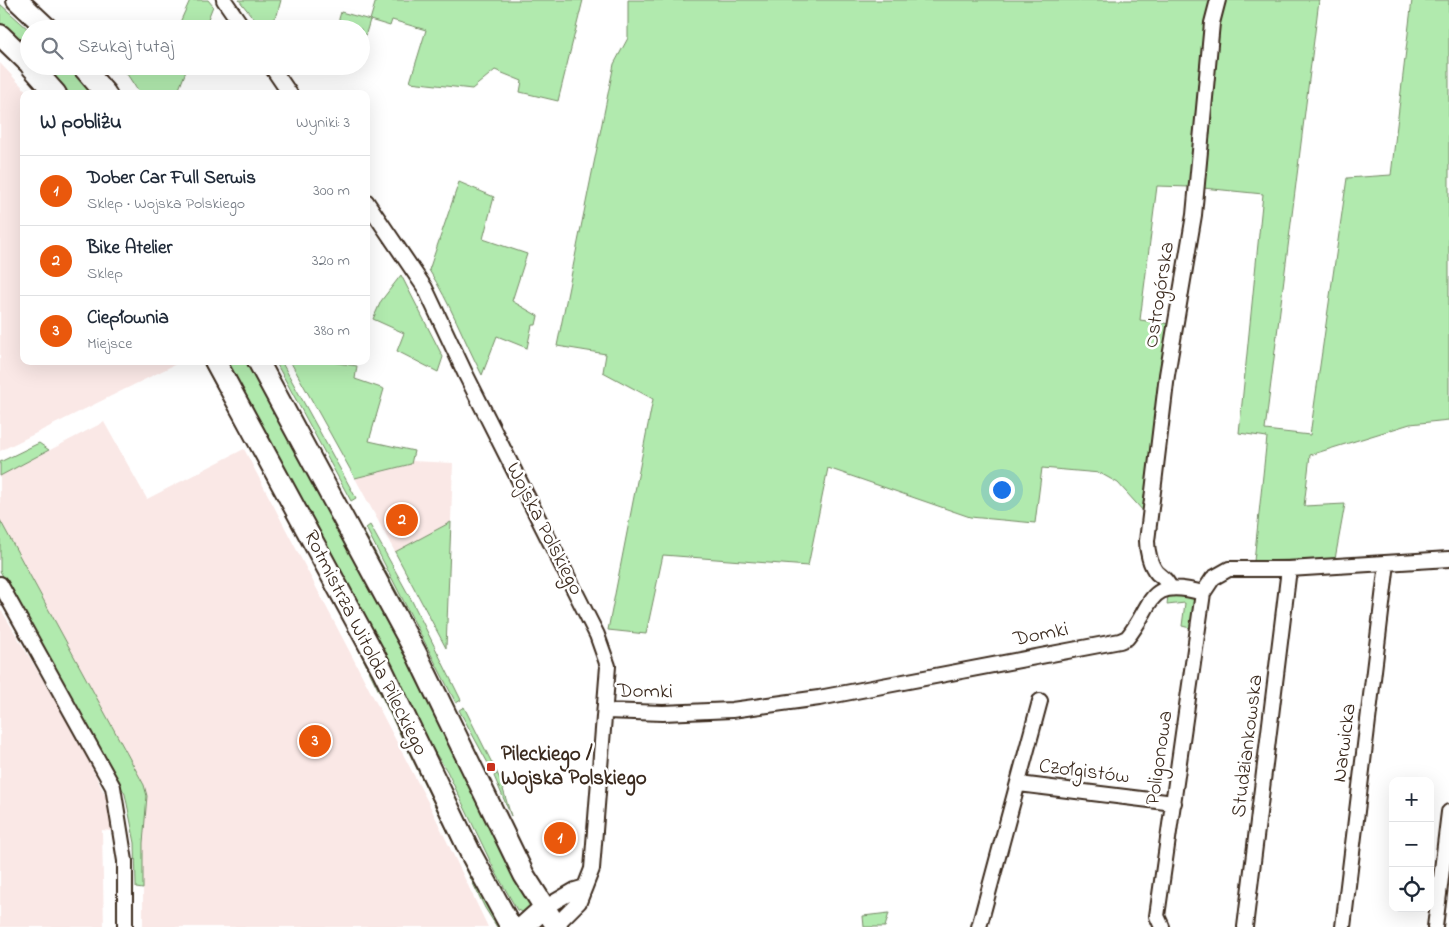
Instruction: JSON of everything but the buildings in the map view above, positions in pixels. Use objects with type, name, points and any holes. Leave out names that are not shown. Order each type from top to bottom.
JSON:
[{"type":"main road","points":[[17,0],[38,20]]},
{"type":"main road","points":[[0,36],[20,55]]},
{"type":"main road","points":[[39,75],[52,90]]},
{"type":"main road","points":[[90,75],[103,90]]},
{"type":"main road","name":"Rotmistrza Witolda Pileckiego","points":[[217,365],[382,669],[471,854],[511,927]]},
{"type":"main road","name":"Rotmistrza Witolda Pileckiego","points":[[260,365],[416,653],[517,861],[552,922]]},
{"type":"main road","name":"Wojska Polskiego","points":[[523,927],[552,922]]},
{"type":"street","points":[[224,0],[238,20]]},
{"type":"street","name":"Ostrogórska","points":[[1170,588],[1168,581],[1158,573],[1152,564],[1147,547],[1147,535],[1167,375],[1194,215],[1212,23],[1218,0]]},
{"type":"street","points":[[277,75],[287,90]]},
{"type":"street","name":"Wojska Polskiego","points":[[370,207],[425,288],[465,373],[597,635],[608,666],[606,711],[592,869],[579,902],[552,922]]},
{"type":"street","points":[[1170,588],[1182,588],[1203,593],[1213,578],[1229,569],[1289,569],[1449,559]]},
{"type":"street","name":"Narwicka","points":[[1343,927],[1386,563]]},
{"type":"street","name":"Studziankowska","points":[[1245,927],[1289,569]]},
{"type":"street","points":[[0,584],[113,787],[125,861],[125,927]]},
{"type":"street","name":"Domki","points":[[606,711],[663,713],[732,710],[820,698],[1120,640],[1128,638],[1150,600],[1170,588]]},
{"type":"street","name":"Poligonowa","points":[[1159,922],[1203,593]]},
{"type":"street","points":[[979,927],[1040,701]]},
{"type":"street","name":"Czołgistów","points":[[1019,784],[1174,803]]},
{"type":"street","points":[[1435,927],[1449,812]]},
{"type":"street","name":"Wojska Polskiego","points":[[552,922],[576,890],[585,887]]},
{"type":"street","points":[[1148,927],[1159,922]]},
{"type":"shaded area","points":[[0,63],[25,90],[20,90],[20,365],[174,365],[0,451]]},
{"type":"shaded area","points":[[104,422],[147,499],[244,449],[428,802],[488,927],[143,927],[143,843],[147,796],[144,785],[0,520],[0,476]]},
{"type":"shaded area","points":[[412,461],[453,463],[451,522],[395,552],[355,478],[411,464]]},
{"type":"shaded area","points":[[2,611],[76,736],[110,805],[112,831],[102,830],[104,927],[0,927],[0,612]]},
{"type":"green space","points":[[190,0],[208,0],[213,6],[208,20],[181,20]]},
{"type":"green space","points":[[239,0],[281,0],[277,15],[272,20],[255,20]]},
{"type":"green space","points":[[376,0],[583,0],[558,101],[520,92],[522,81],[495,70],[472,89],[410,82],[426,30],[392,20],[390,26],[370,20]]},
{"type":"green space","points":[[628,0],[1213,0],[1208,22],[1190,187],[1157,186],[1140,320],[1170,324],[1144,512],[1118,483],[1100,473],[1042,468],[1035,523],[970,517],[828,468],[808,566],[663,555],[646,634],[608,630],[653,399],[603,372],[606,354],[557,346],[614,64],[628,38]]},
{"type":"green space","points":[[1223,0],[1319,0],[1265,430],[1310,435],[1347,178],[1391,175],[1412,0],[1449,0],[1449,420],[1410,424],[1310,455],[1304,506],[1345,504],[1335,559],[1254,561],[1267,437],[1239,433],[1263,194],[1203,188],[1216,24]]},
{"type":"green space","points":[[0,4],[20,22],[20,44],[0,25]]},
{"type":"green space","points":[[341,12],[370,20],[339,20]]},
{"type":"green space","points":[[50,75],[79,75],[92,90],[63,90]]},
{"type":"green space","points":[[128,75],[184,75],[179,90],[137,90]]},
{"type":"green space","points":[[459,182],[494,197],[483,239],[527,254],[512,301],[538,316],[536,325],[532,325],[527,348],[497,336],[482,375],[450,308],[429,270]]},
{"type":"green space","points":[[401,275],[443,357],[438,372],[397,351],[404,333],[373,319],[381,301]]},
{"type":"green space","points":[[204,365],[208,365],[354,633],[501,927],[497,927],[485,908],[351,634]]},
{"type":"green space","points":[[226,365],[252,365],[388,615],[530,903],[530,909],[525,913],[517,910],[495,871],[447,771],[419,728]]},
{"type":"green space","points":[[277,365],[283,365],[356,498],[351,501]]},
{"type":"green space","points":[[292,365],[357,366],[355,379],[384,389],[369,441],[414,451],[411,464],[355,478]]},
{"type":"green space","points":[[39,443],[49,450],[0,476],[0,462]]},
{"type":"green space","points":[[0,520],[144,785],[147,796],[143,843],[143,889],[136,888],[135,843],[125,794],[0,571]]},
{"type":"green space","points":[[451,522],[446,648],[395,552]]},
{"type":"green space","points":[[370,525],[412,601],[461,700],[456,703],[366,528]]},
{"type":"green space","points":[[363,530],[404,605],[453,704],[451,705],[361,531]]},
{"type":"green space","points":[[1176,594],[1194,597],[1198,603],[1194,629],[1182,626],[1185,603],[1167,605],[1168,595]]},
{"type":"green space","points":[[464,707],[500,779],[511,816],[494,776],[497,774],[492,764],[489,765],[459,710]]},
{"type":"green space","points":[[889,913],[885,927],[864,927],[863,916]]},
{"type":"place","name":"Bike Atelier","points":[[402,520]]},
{"type":"place","name":"Ciepłownia","points":[[315,741]]},
{"type":"place","name":"Pileckiego / Wojska Polskiego","points":[[491,767]]},
{"type":"place","name":"Dober Car Full Serwis","points":[[560,838]]}]
